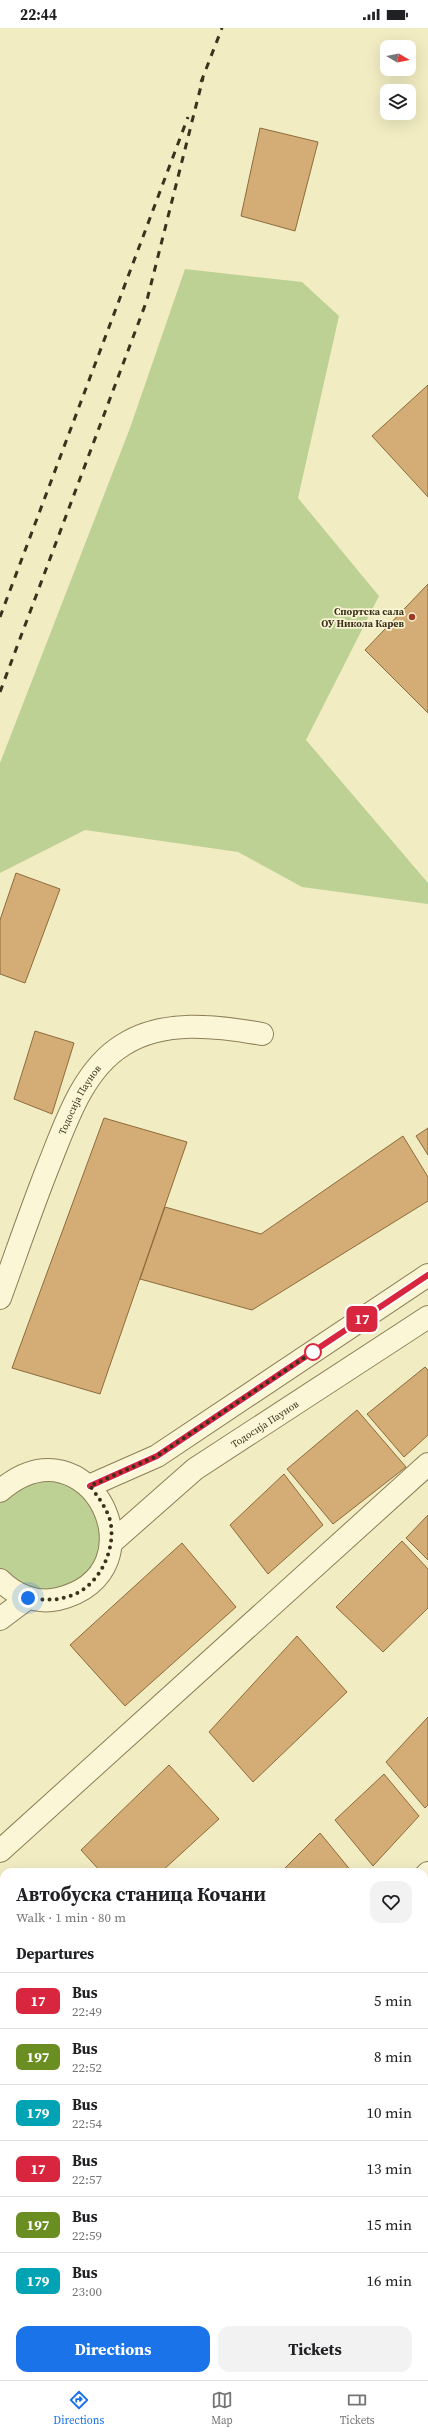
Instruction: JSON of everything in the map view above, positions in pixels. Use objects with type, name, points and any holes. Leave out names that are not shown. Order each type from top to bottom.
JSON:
[{"type":"street","name":"Тодосија Паунов","points":[[0,1298],[34,1203],[66,1123],[89,1080],[110,1055],[122,1045],[141,1036],[175,1028],[220,1028],[262,1034]]},
{"type":"street","points":[[90,1486],[157,1456],[428,1275]]},
{"type":"street","name":"Тодосија Паунов","points":[[111,1543],[195,1469],[428,1317]]},
{"type":"street","points":[[0,1851],[428,1464]]},
{"type":"street","points":[[0,1580],[8,1588],[28,1598],[50,1601],[72,1596],[91,1583],[104,1565],[111,1543],[110,1520],[102,1502],[90,1486],[72,1476],[53,1471],[33,1472],[2,1485]]},
{"type":"street","points":[[0,1619],[28,1598]]},
{"type":"green space","points":[[185,269],[302,282],[339,316],[298,498],[379,596],[306,740],[428,883],[428,904],[302,887],[238,852],[85,830],[0,873],[0,763],[130,428]]},
{"type":"green space","points":[[59,1478],[90,1497],[104,1531],[94,1569],[61,1592],[22,1588],[0,1570],[0,1501],[23,1482]]},
{"type":"building","points":[[260,128],[318,142],[295,231],[241,216]]},
{"type":"building","points":[[428,385],[428,497],[372,436]]},
{"type":"building","name":"Спортска сала ОУ Никола Карев","points":[[428,584],[428,713],[365,650]]},
{"type":"building","points":[[16,873],[60,889],[25,983],[0,974],[0,920]]},
{"type":"building","points":[[35,1031],[74,1043],[52,1114],[14,1099]]},
{"type":"building","points":[[104,1118],[187,1142],[100,1394],[12,1368]]},
{"type":"building","points":[[428,1128],[428,1155],[416,1136]]},
{"type":"building","points":[[403,1136],[428,1177],[428,1201],[252,1310],[140,1279],[165,1207],[261,1234]]},
{"type":"building","points":[[425,1367],[428,1370],[428,1435],[404,1457],[367,1414]]},
{"type":"building","points":[[357,1410],[406,1467],[333,1524],[287,1469]]},
{"type":"building","points":[[284,1474],[323,1525],[268,1574],[230,1525]]},
{"type":"building","points":[[428,1515],[428,1560],[406,1538]]},
{"type":"building","points":[[402,1541],[428,1569],[428,1608],[383,1652],[336,1607]]},
{"type":"building","points":[[182,1543],[236,1607],[125,1706],[70,1645]]},
{"type":"building","points":[[297,1636],[347,1692],[253,1782],[209,1732]]},
{"type":"building","points":[[428,1717],[428,1805],[425,1808],[386,1762]]},
{"type":"building","points":[[169,1765],[219,1819],[165,1868],[97,1868],[81,1850]]},
{"type":"building","points":[[384,1774],[419,1816],[373,1866],[335,1820]]},
{"type":"building","points":[[320,1833],[349,1868],[285,1868]]},
{"type":"railway","points":[[201,82],[222,28]]},
{"type":"railway","points":[[0,692],[147,300],[203,78]]},
{"type":"railway","points":[[0,617],[188,117]]},
{"type":"bus line","name":"17","points":[[90,1486],[157,1456],[428,1275]]},
{"type":"place","name":"Спортска сала ОУ Никола Карев","points":[[412,617]]},
{"type":"route","points":[[28,1598],[50,1601],[72,1596],[91,1583],[104,1565],[111,1543],[110,1520],[102,1502],[90,1486],[157,1456],[313,1352]]}]
